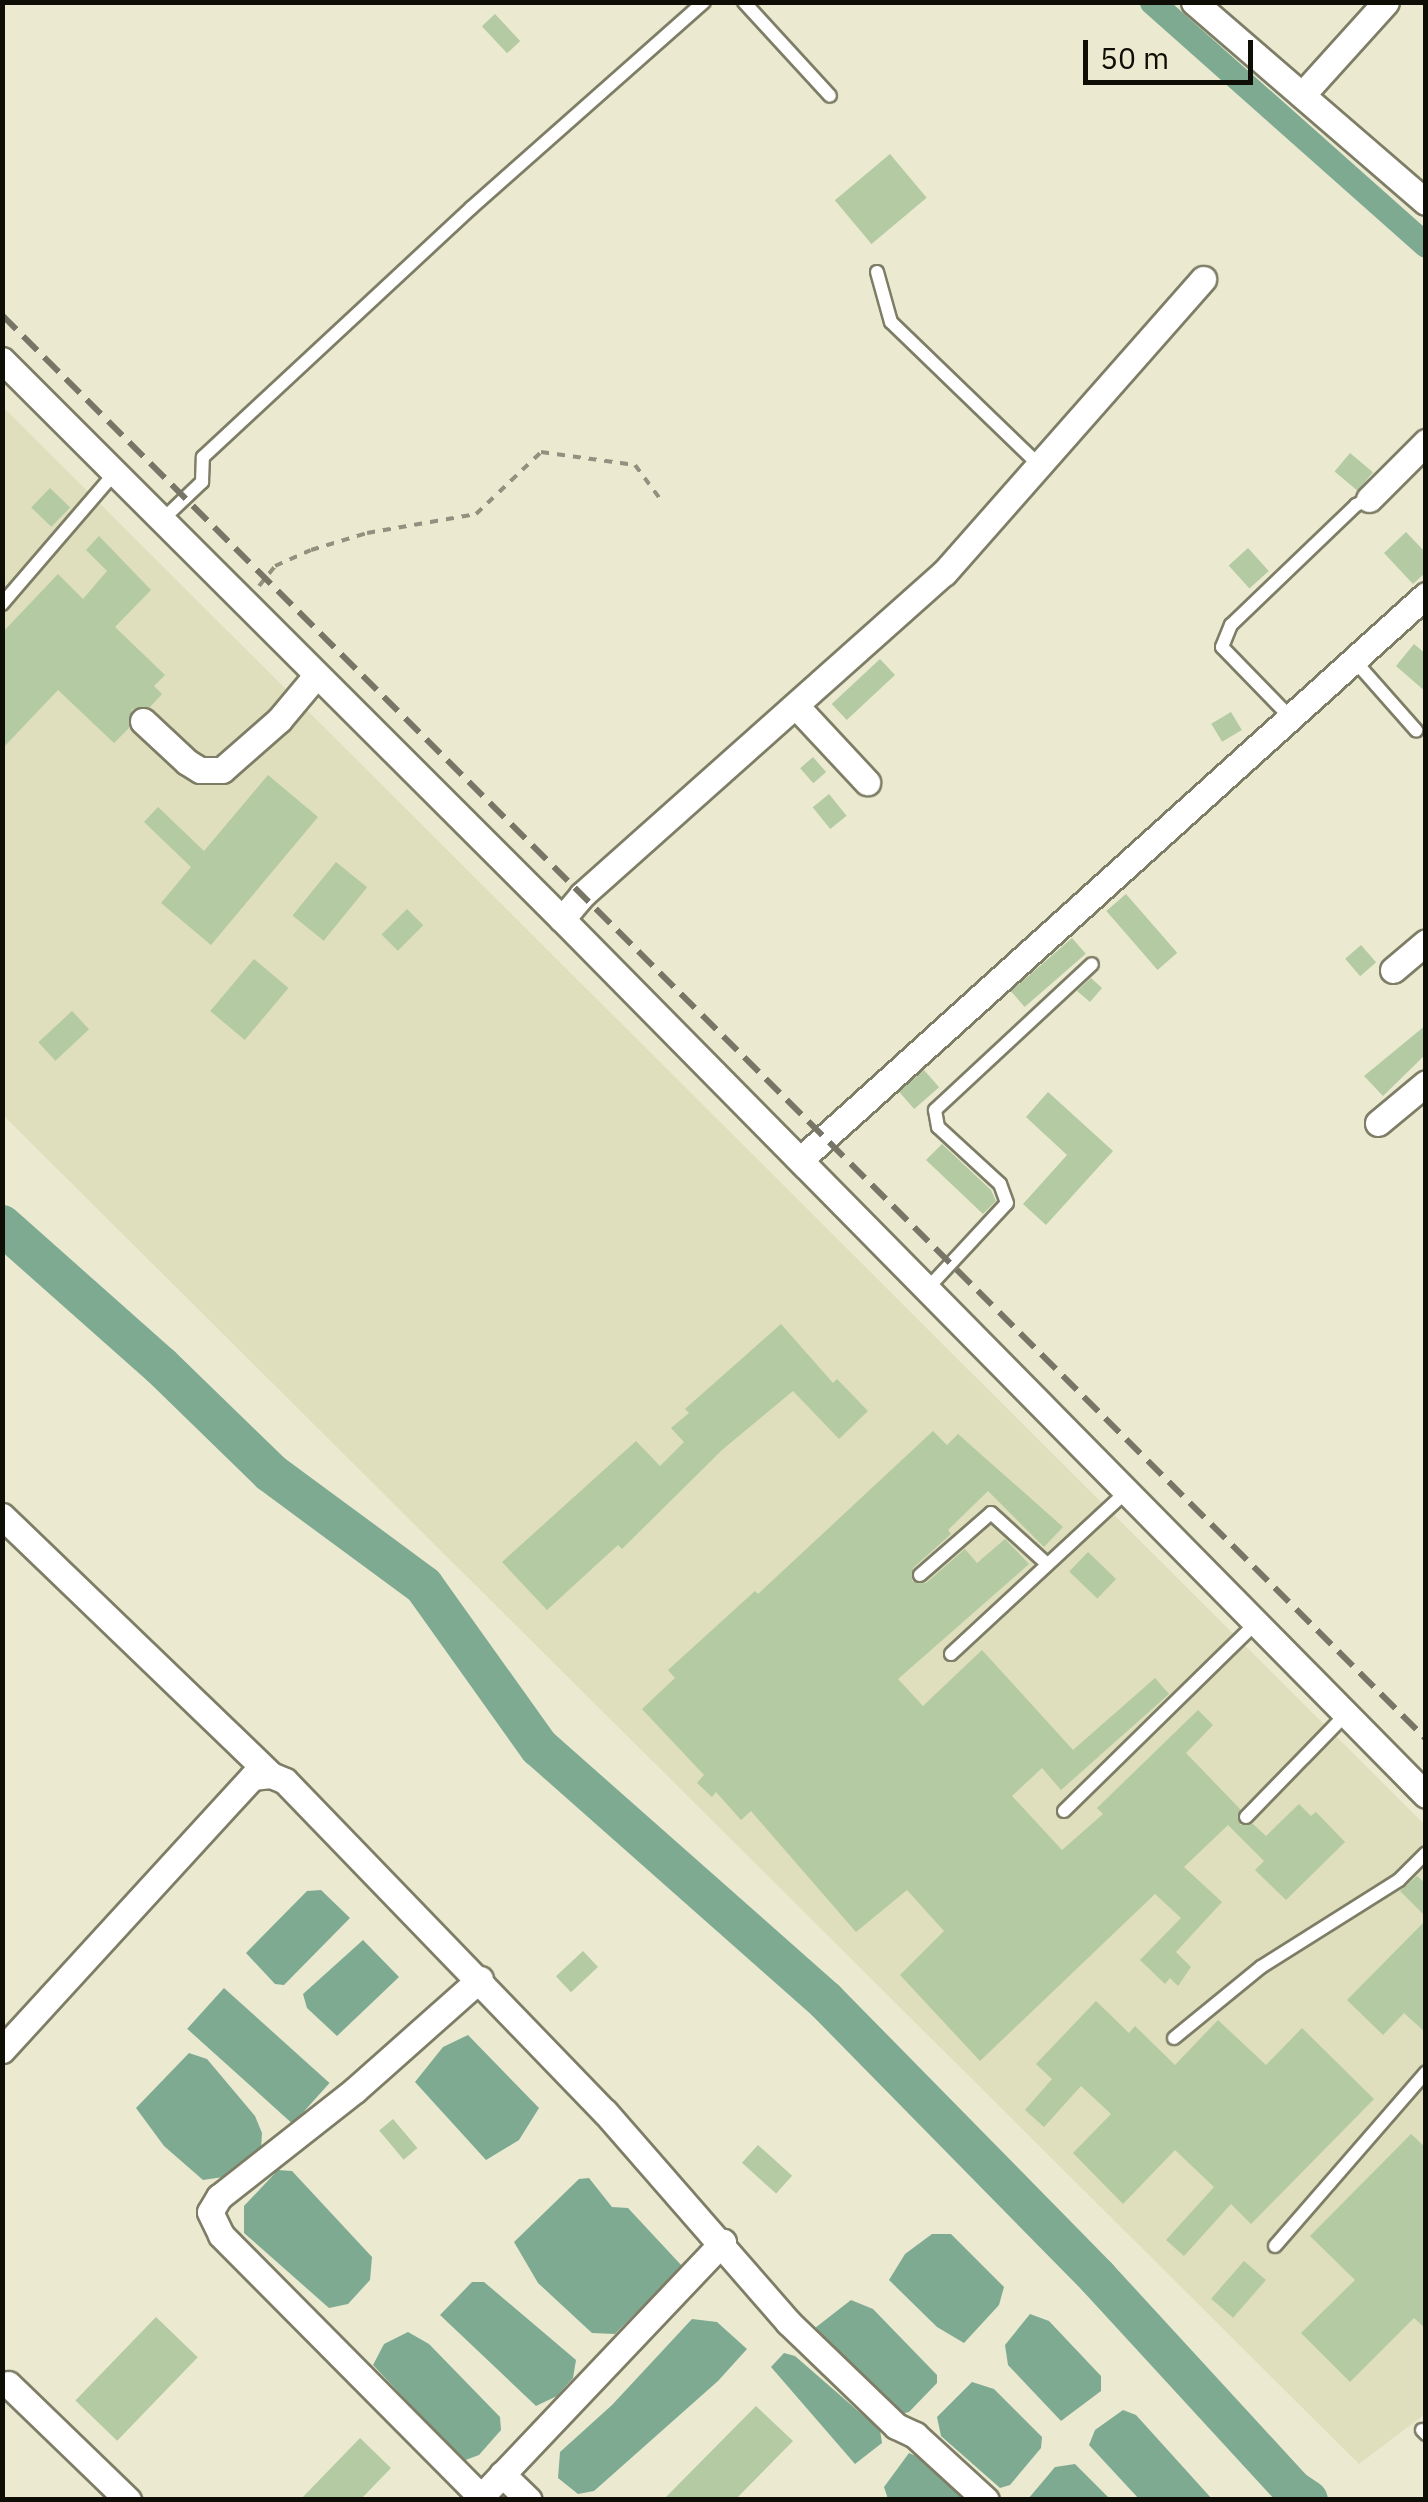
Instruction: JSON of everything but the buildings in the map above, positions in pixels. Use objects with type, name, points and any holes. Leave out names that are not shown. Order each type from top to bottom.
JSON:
[{"type":"street","points":[[1194,2],[1426,202]]},
{"type":"street","points":[[1302,95],[1386,2]]},
{"type":"street","points":[[562,919],[582,895],[944,573],[1203,279]]},
{"type":"street","points":[[2,360],[242,604],[562,919],[1426,1795]]},
{"type":"street","points":[[1369,498],[1426,442]]},
{"type":"street","points":[[800,1160],[1426,595]]},
{"type":"street","points":[[143,721],[187,762],[200,770],[222,770],[279,720],[316,677]]},
{"type":"street","points":[[796,707],[867,782]]},
{"type":"street","points":[[1393,970],[1426,942]]},
{"type":"street","points":[[1378,1123],[1426,1083]]},
{"type":"street","points":[[2,1516],[272,1775],[300,1792],[480,1979],[722,2242],[788,2322],[896,2426],[914,2435],[986,2500]]},
{"type":"street","points":[[2,2050],[252,1777],[272,1775]]},
{"type":"street","points":[[480,1979],[355,2090],[219,2197],[210,2212],[222,2236],[479,2498],[722,2242]]},
{"type":"street","points":[[8,2384],[128,2500]]},
{"type":"street","points":[[502,2474],[529,2500]]},
{"type":"lane","points":[[161,521],[202,482],[203,457],[471,208],[704,2]]},
{"type":"lane","points":[[744,2],[830,96]]},
{"type":"lane","points":[[877,272],[892,322],[1040,465]]},
{"type":"lane","points":[[2,604],[114,474]]},
{"type":"lane","points":[[1290,718],[1222,647],[1231,626],[1356,504],[1369,498]]},
{"type":"lane","points":[[1354,660],[1416,730]]},
{"type":"lane","points":[[926,1289],[1008,1202],[1000,1184],[938,1127],[936,1110],[1092,964]]},
{"type":"lane","points":[[950,1654],[1126,1492]]},
{"type":"lane","points":[[920,1575],[991,1513],[1047,1564]]},
{"type":"lane","points":[[1064,1811],[1255,1624]]},
{"type":"lane","points":[[1246,1817],[1346,1714]]},
{"type":"lane","points":[[1174,2038],[1261,1968],[1399,1880],[1426,1852]]},
{"type":"lane","points":[[1274,2246],[1426,2072]]},
{"type":"path","points":[[242,604],[274,566],[311,550],[368,532],[476,514],[541,452],[635,465],[662,500]]},
{"type":"shaded area","points":[[2,406],[1425,1825],[1425,2414],[1359,2464],[3,1115]]},
{"type":"shaded area","points":[[321,1890],[350,1918],[284,1985],[275,1984],[246,1953],[307,1891]]},
{"type":"shaded area","points":[[363,1940],[399,1977],[337,2036],[307,2008],[303,1994]]},
{"type":"shaded area","points":[[224,1988],[330,2083],[293,2124],[187,2029]]},
{"type":"shaded area","points":[[468,2035],[539,2108],[519,2140],[486,2160],[415,2082],[443,2047]]},
{"type":"shaded area","points":[[189,2053],[207,2059],[255,2116],[262,2133],[261,2149],[230,2176],[203,2180],[164,2146],[136,2108]]},
{"type":"shaded area","points":[[278,2170],[292,2171],[372,2257],[370,2280],[348,2304],[329,2308],[244,2233],[244,2206]]},
{"type":"shaded area","points":[[589,2178],[612,2207],[628,2208],[682,2266],[615,2334],[592,2333],[538,2283],[514,2242],[579,2179]]},
{"type":"shaded area","points":[[932,2234],[951,2234],[1004,2287],[999,2305],[964,2343],[937,2327],[889,2280],[905,2254]]},
{"type":"shaded area","points":[[472,2282],[484,2282],[576,2360],[573,2378],[557,2396],[536,2406],[440,2315]]},
{"type":"shaded area","points":[[851,2300],[873,2309],[937,2375],[937,2383],[909,2412],[897,2415],[816,2341],[815,2328]]},
{"type":"shaded area","points":[[1030,2314],[1049,2321],[1101,2376],[1101,2391],[1061,2421],[1008,2365],[1005,2345]]},
{"type":"shaded area","points":[[692,2319],[717,2322],[747,2349],[718,2381],[594,2491],[578,2494],[558,2478],[560,2452],[612,2405]]},
{"type":"shaded area","points":[[408,2332],[429,2344],[500,2417],[501,2430],[479,2455],[463,2461],[373,2365],[384,2344]]},
{"type":"shaded area","points":[[784,2353],[795,2356],[880,2430],[882,2443],[855,2464],[771,2367]]},
{"type":"shaded area","points":[[972,2382],[994,2389],[1042,2437],[1041,2448],[1010,2485],[1000,2488],[941,2436],[937,2417]]},
{"type":"shaded area","points":[[1123,2410],[1136,2415],[1212,2499],[1139,2499],[1089,2445],[1095,2430]]},
{"type":"shaded area","points":[[909,2453],[921,2458],[965,2499],[888,2499],[884,2487]]},
{"type":"shaded area","points":[[1075,2464],[1110,2499],[1028,2499],[1055,2467]]},
{"type":"waterway","points":[[1152,2],[1426,245]]},
{"type":"waterway","points":[[2,1225],[161,1366],[271,1473],[424,1586],[539,1747],[826,2001],[1098,2278],[1293,2490],[1308,2500]]},
{"type":"railway","points":[[2,315],[1426,1739]]}]
